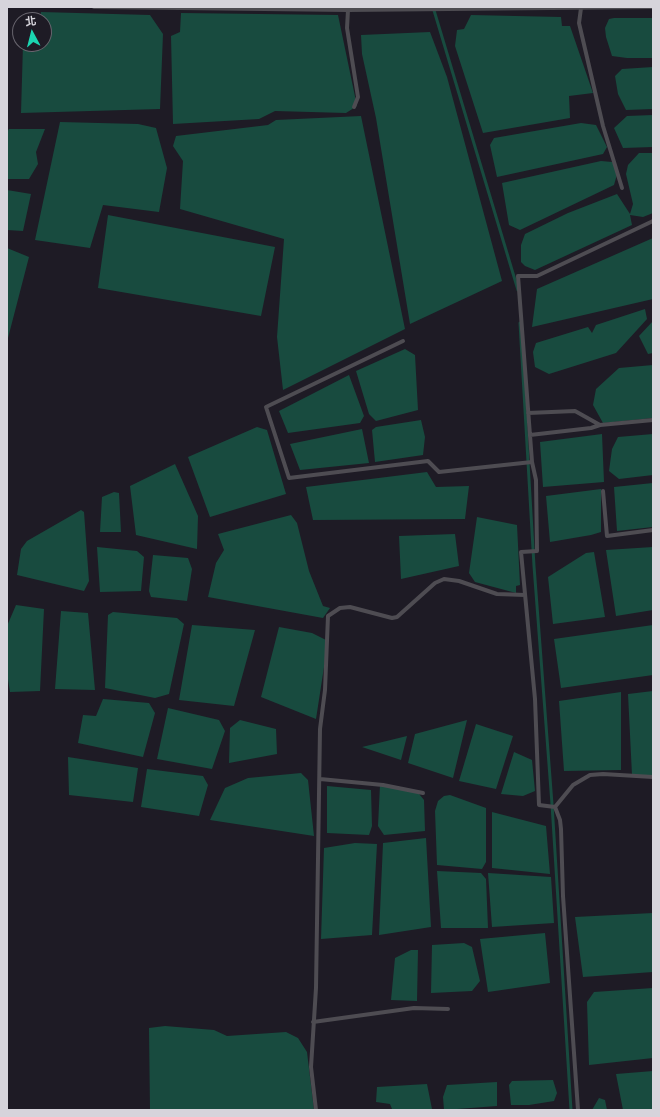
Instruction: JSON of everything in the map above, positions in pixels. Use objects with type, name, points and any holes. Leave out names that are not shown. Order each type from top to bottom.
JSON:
[{"type":"lane","points":[[94,7],[348,10],[653,7]]},
{"type":"lane","points":[[581,8],[579,24],[603,126],[622,188]]},
{"type":"lane","points":[[348,10],[347,28],[358,97],[354,107]]},
{"type":"lane","points":[[554,807],[538,805],[535,699],[521,552],[537,551],[536,480],[532,462],[518,276],[537,276],[653,221]]},
{"type":"lane","points":[[403,341],[266,407],[290,478],[428,461],[439,472],[532,462]]},
{"type":"lane","points":[[528,413],[575,411],[600,425]]},
{"type":"lane","points":[[530,435],[591,428],[600,425],[653,420]]},
{"type":"lane","points":[[604,491],[607,536],[653,530]]},
{"type":"lane","points":[[316,1110],[311,1067],[316,988],[320,729],[325,690],[328,616],[340,608],[350,607],[392,618],[397,617],[435,583],[444,579],[459,581],[497,594],[525,595]]},
{"type":"lane","points":[[554,807],[573,785],[590,775],[603,774],[653,777]]},
{"type":"lane","points":[[320,779],[384,785],[423,793]]},
{"type":"lane","points":[[554,807],[560,820],[561,829],[563,896],[578,1110]]},
{"type":"lane","points":[[313,1022],[414,1008],[448,1008]]},
{"type":"shaded area","points":[[52,12],[150,15],[163,34],[160,109],[21,113],[23,52],[52,52]]},
{"type":"shaded area","points":[[181,13],[338,15],[357,106],[346,113],[275,111],[259,119],[173,124],[171,36],[180,32]]},
{"type":"shaded area","points":[[471,15],[561,17],[562,26],[570,26],[593,93],[569,96],[570,118],[483,133],[455,46],[457,30],[464,29]]},
{"type":"shaded area","points":[[653,18],[653,58],[627,58],[612,56],[606,37],[605,28],[609,19]]},
{"type":"shaded area","points":[[430,32],[447,77],[502,281],[410,324],[376,118],[362,54],[361,35]]},
{"type":"shaded area","points":[[653,67],[653,109],[626,110],[618,94],[615,76],[622,69]]},
{"type":"shaded area","points":[[653,115],[653,147],[623,148],[614,128],[627,116]]},
{"type":"shaded area","points":[[361,116],[405,329],[283,390],[277,337],[284,239],[180,209],[183,161],[173,146],[176,136],[268,125],[276,120]]},
{"type":"shaded area","points":[[60,122],[138,124],[156,128],[167,168],[159,212],[103,205],[90,248],[35,240]]},
{"type":"shaded area","points":[[581,123],[596,125],[607,147],[603,154],[497,177],[490,145],[494,138]]},
{"type":"shaded area","points":[[9,129],[45,129],[36,152],[38,164],[29,179],[7,179],[7,132]]},
{"type":"shaded area","points":[[639,153],[653,153],[653,213],[643,217],[630,215],[632,225],[535,270],[525,266],[521,262],[521,245],[525,234],[568,213],[617,194],[630,214],[633,204],[626,174],[628,165]]},
{"type":"shaded area","points":[[601,161],[612,162],[618,171],[614,185],[520,230],[509,225],[502,183]]},
{"type":"shaded area","points":[[7,190],[31,194],[23,231],[7,230]]},
{"type":"shaded area","points":[[108,215],[275,247],[261,316],[98,288]]},
{"type":"shaded area","points":[[653,238],[653,299],[532,327],[537,289]]},
{"type":"shaded area","points":[[7,248],[29,257],[8,338],[7,338]]},
{"type":"shaded area","points":[[645,309],[647,319],[616,353],[549,374],[535,367],[533,352],[536,343],[588,327],[592,333],[596,325]]},
{"type":"shaded area","points":[[653,321],[653,353],[648,354],[639,336]]},
{"type":"shaded area","points":[[405,349],[415,355],[418,410],[376,421],[369,414],[356,371]]},
{"type":"shaded area","points":[[653,365],[653,418],[603,423],[593,405],[596,389],[619,368]]},
{"type":"shaded area","points":[[349,375],[364,416],[360,423],[288,433],[279,411]]},
{"type":"shaded area","points":[[421,420],[425,437],[423,455],[375,462],[372,430],[376,427]]},
{"type":"shaded area","points":[[257,427],[267,430],[286,494],[210,517],[188,457]]},
{"type":"shaded area","points":[[362,429],[369,463],[300,470],[290,444]]},
{"type":"shaded area","points":[[602,434],[604,482],[543,487],[540,442]]},
{"type":"shaded area","points":[[653,434],[653,475],[619,479],[609,471],[612,449],[618,437]]},
{"type":"shaded area","points":[[175,464],[198,516],[197,549],[136,535],[130,486]]},
{"type":"shaded area","points":[[427,472],[436,487],[469,486],[465,519],[313,520],[306,487]]},
{"type":"shaded area","points":[[653,483],[653,527],[617,531],[614,487]]},
{"type":"shaded area","points":[[601,489],[601,532],[550,542],[546,496]]},
{"type":"shaded area","points":[[114,492],[119,493],[121,532],[100,532],[102,497]]},
{"type":"shaded area","points":[[81,510],[84,512],[89,581],[84,591],[17,575],[21,549],[27,541]]},
{"type":"shaded area","points":[[291,515],[297,523],[309,571],[323,606],[330,608],[323,618],[208,597],[216,563],[224,550],[218,534]]},
{"type":"shaded area","points":[[477,517],[517,525],[520,585],[516,586],[516,593],[475,582],[469,573]]},
{"type":"shaded area","points":[[455,534],[459,566],[401,579],[399,536]]},
{"type":"shaded area","points":[[97,547],[137,551],[144,557],[141,591],[100,592]]},
{"type":"shaded area","points":[[653,547],[653,610],[616,616],[606,550]]},
{"type":"shaded area","points":[[594,552],[605,617],[553,624],[548,577],[586,553]]},
{"type":"shaded area","points":[[153,555],[188,558],[192,569],[187,601],[151,597],[149,591]]},
{"type":"shaded area","points":[[16,605],[44,609],[40,691],[10,692],[7,673],[7,626]]},
{"type":"shaded area","points":[[61,611],[88,613],[95,690],[55,689]]},
{"type":"shaded area","points":[[113,612],[177,618],[184,624],[169,694],[155,698],[105,688],[108,615]]},
{"type":"shaded area","points":[[192,625],[255,630],[234,706],[179,700]]},
{"type":"shaded area","points":[[653,625],[653,675],[561,688],[554,639]]},
{"type":"shaded area","points":[[279,627],[312,633],[328,641],[316,719],[261,697]]},
{"type":"shaded area","points":[[653,691],[653,775],[632,775],[628,694]]},
{"type":"shaded area","points":[[621,692],[621,770],[564,771],[559,701]]},
{"type":"shaded area","points":[[103,699],[149,703],[155,713],[143,757],[78,743],[83,715],[96,716]]},
{"type":"shaded area","points":[[168,708],[219,720],[225,731],[212,769],[157,759]]},
{"type":"shaded area","points":[[240,720],[276,729],[277,754],[229,763],[230,728]]},
{"type":"shaded area","points":[[467,720],[453,778],[408,763],[415,734]]},
{"type":"shaded area","points":[[476,724],[513,736],[496,789],[459,781]]},
{"type":"shaded area","points":[[407,736],[401,760],[362,747]]},
{"type":"shaded area","points":[[514,752],[532,760],[535,791],[523,796],[501,794]]},
{"type":"shaded area","points":[[68,757],[138,768],[133,802],[69,795]]},
{"type":"shaded area","points":[[147,769],[203,776],[208,785],[199,816],[141,807]]},
{"type":"shaded area","points":[[301,773],[308,780],[314,836],[210,820],[225,788],[248,778]]},
{"type":"shaded area","points":[[380,785],[416,790],[424,800],[425,831],[384,835],[378,826]]},
{"type":"shaded area","points":[[327,786],[371,790],[372,826],[369,835],[327,833]]},
{"type":"shaded area","points":[[450,795],[486,808],[486,862],[482,869],[437,865],[435,811],[438,801],[444,796]]},
{"type":"shaded area","points":[[492,812],[546,826],[550,874],[492,868]]},
{"type":"shaded area","points":[[426,838],[431,927],[379,935],[383,843]]},
{"type":"shaded area","points":[[355,843],[377,844],[372,935],[321,939],[324,848]]},
{"type":"shaded area","points":[[437,871],[481,873],[486,879],[488,928],[441,928]]},
{"type":"shaded area","points":[[488,873],[551,877],[554,923],[492,927]]},
{"type":"shaded area","points":[[653,913],[653,972],[583,977],[575,917]]},
{"type":"shaded area","points":[[545,933],[550,983],[488,992],[480,939]]},
{"type":"shaded area","points":[[464,943],[472,947],[480,981],[472,991],[431,993],[432,945]]},
{"type":"shaded area","points":[[411,950],[418,950],[417,1001],[391,1000],[395,958]]},
{"type":"shaded area","points":[[653,988],[653,1058],[589,1065],[587,1002],[594,992]]},
{"type":"shaded area","points":[[165,1026],[214,1030],[227,1036],[286,1032],[298,1038],[307,1052],[314,1110],[150,1110],[149,1028]]},
{"type":"shaded area","points":[[653,1071],[653,1110],[623,1110],[616,1074]]},
{"type":"shaded area","points":[[553,1080],[557,1093],[554,1101],[529,1105],[511,1105],[509,1085],[512,1081]]},
{"type":"shaded area","points":[[497,1082],[497,1106],[444,1110],[443,1097],[447,1085]]},
{"type":"shaded area","points":[[427,1084],[432,1109],[392,1109],[390,1104],[376,1102],[377,1087]]},
{"type":"shaded area","points":[[599,1098],[605,1100],[607,1110],[592,1110]]},
{"type":"waterway","points":[[433,7],[518,290]]},
{"type":"waterway","points":[[520,323],[534,566],[552,804],[571,1110]]}]
